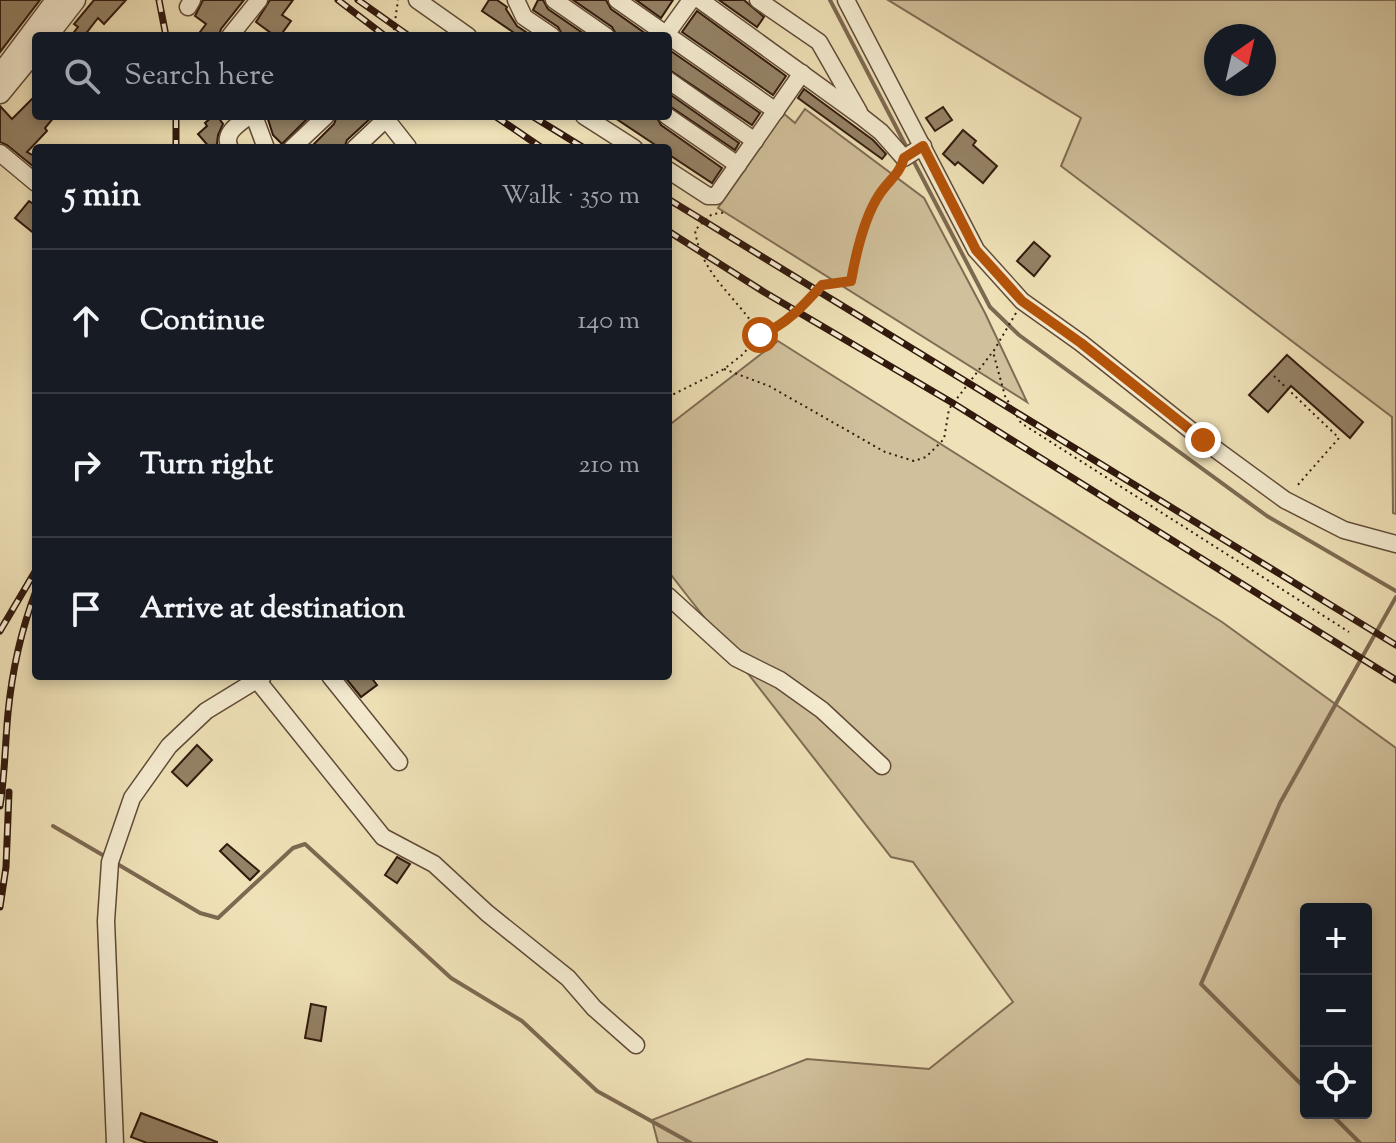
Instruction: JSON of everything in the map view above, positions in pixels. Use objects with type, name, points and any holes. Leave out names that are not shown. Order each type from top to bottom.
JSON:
[{"type":"street","points":[[0,72],[54,0]]},
{"type":"street","points":[[50,32],[75,0]]},
{"type":"street","points":[[233,32],[259,0]]},
{"type":"street","points":[[417,0],[462,32]]},
{"type":"street","points":[[554,0],[600,32]]},
{"type":"street","points":[[617,0],[662,32]]},
{"type":"street","points":[[668,32],[691,0]]},
{"type":"street","points":[[700,0],[912,153]]},
{"type":"street","points":[[758,0],[819,42],[862,117]]},
{"type":"street","points":[[846,0],[912,153],[976,250],[1022,301],[1285,500],[1344,530],[1396,544]]},
{"type":"street","points":[[519,1],[524,17],[546,32]]},
{"type":"street","points":[[672,39],[776,111]]},
{"type":"street","points":[[0,93],[32,56]]},
{"type":"street","points":[[672,173],[708,196],[716,196],[802,73]]},
{"type":"street","points":[[672,83],[755,141]]},
{"type":"street","points":[[672,119],[738,165]]},
{"type":"street","points":[[228,144],[227,136],[247,120]]},
{"type":"street","points":[[254,120],[264,144]]},
{"type":"street","points":[[296,144],[322,120]]},
{"type":"street","points":[[359,144],[384,120]]},
{"type":"street","points":[[389,120],[406,144]]},
{"type":"street","points":[[590,120],[628,144]]},
{"type":"street","points":[[0,153],[32,180]]},
{"type":"street","points":[[672,600],[736,658],[797,690],[882,766]]},
{"type":"street","points":[[115,1143],[106,921],[111,858],[132,798],[169,746],[206,711],[257,680]]},
{"type":"street","points":[[262,680],[383,837],[434,864],[487,913],[568,978],[594,1008],[636,1045]]},
{"type":"street","points":[[333,680],[399,762]]},
{"type":"path","points":[[394,32],[398,0]]},
{"type":"path","points":[[672,395],[724,369],[760,335],[783,323],[808,302],[822,285],[851,281],[866,227],[879,195],[912,153]]},
{"type":"path","points":[[719,193],[724,207],[722,213],[712,214],[695,230],[696,240],[713,278],[746,311],[760,335]]},
{"type":"path","points":[[724,369],[769,386],[885,452],[914,461],[926,457],[944,439],[949,409],[993,352],[1012,321]]},
{"type":"path","points":[[993,352],[1005,396],[1021,423],[1349,632]]},
{"type":"path","points":[[1274,376],[1339,438],[1285,500]]},
{"type":"shaded area","points":[[888,0],[1396,0],[1396,514],[1393,513],[1392,417],[1061,166],[1081,118]]},
{"type":"shaded area","points":[[805,109],[924,198],[985,313],[1027,402],[718,208],[783,113],[795,123]]},
{"type":"shaded area","points":[[778,341],[1222,622],[1396,748],[1396,1143],[658,1143],[652,1120],[807,1059],[929,1069],[1013,1002],[913,862],[891,857],[672,576],[672,423]]},
{"type":"building","points":[[0,0],[40,0],[0,52]]},
{"type":"building","points":[[94,0],[126,0],[104,24],[98,18],[87,32],[74,32],[78,27],[74,24]]},
{"type":"building","points":[[203,0],[244,0],[220,32],[200,32],[206,24],[195,16]]},
{"type":"building","points":[[270,0],[293,0],[282,15],[291,21],[283,32],[270,32],[256,22]]},
{"type":"building","points":[[489,0],[497,0],[507,7],[517,26],[526,32],[513,32],[482,11]]},
{"type":"building","points":[[538,0],[543,0],[548,9],[581,32],[561,32],[533,10]]},
{"type":"building","points":[[573,0],[606,0],[611,9],[643,32],[615,32]]},
{"type":"building","points":[[636,0],[673,0],[661,18]]},
{"type":"building","points":[[719,0],[744,0],[764,17],[757,27]]},
{"type":"building","points":[[697,11],[786,76],[773,95],[682,32]]},
{"type":"building","points":[[672,52],[760,113],[752,125],[672,72]]},
{"type":"building","points":[[804,89],[873,140],[886,154],[882,159],[798,98]]},
{"type":"building","points":[[672,96],[739,143],[735,150],[672,108]]},
{"type":"building","points":[[32,99],[32,120],[52,120],[45,128],[47,131],[27,152],[32,155],[32,165],[0,142],[0,106],[12,119]]},
{"type":"building","points":[[943,107],[952,120],[935,131],[926,118]]},
{"type":"building","points":[[220,120],[223,124],[217,144],[207,144],[198,134],[207,126],[205,123]]},
{"type":"building","points":[[268,120],[306,120],[282,144],[273,135]]},
{"type":"building","points":[[336,120],[369,120],[346,144],[314,144]]},
{"type":"building","points":[[618,120],[658,120],[722,168],[712,183],[672,157],[672,144],[654,144]]},
{"type":"building","points":[[963,130],[976,141],[973,145],[997,166],[983,183],[943,154]]},
{"type":"building","points":[[29,201],[32,203],[32,232],[15,218]]},
{"type":"building","points":[[1034,242],[1050,256],[1034,276],[1017,261]]},
{"type":"building","points":[[1287,355],[1363,422],[1350,438],[1291,386],[1268,412],[1249,395]]},
{"type":"building","points":[[347,680],[373,680],[377,685],[361,697]]},
{"type":"building","points":[[197,745],[212,760],[187,786],[172,772]]},
{"type":"building","points":[[227,844],[259,871],[250,880],[220,851]]},
{"type":"building","points":[[397,857],[410,864],[397,883],[385,875]]},
{"type":"building","points":[[311,1004],[326,1007],[321,1041],[305,1038]]},
{"type":"building","points":[[141,1113],[217,1143],[147,1143],[131,1137]]},
{"type":"waterway","points":[[830,0],[908,150]]},
{"type":"waterway","points":[[912,158],[990,307],[1019,335],[1267,516],[1396,591]]},
{"type":"waterway","points":[[1300,1083],[1201,984],[1280,803],[1396,597]]},
{"type":"waterway","points":[[53,826],[106,857]]},
{"type":"waterway","points":[[114,862],[200,913],[218,918],[293,848],[305,844],[451,978],[522,1021],[597,1091],[691,1143]]},
{"type":"waterway","points":[[1336,1119],[1360,1143]]},
{"type":"railway","points":[[159,0],[165,32]]},
{"type":"railway","points":[[338,0],[380,32]]},
{"type":"railway","points":[[358,0],[403,32]]},
{"type":"railway","points":[[176,120],[176,144]]},
{"type":"railway","points":[[501,120],[536,144]]},
{"type":"railway","points":[[538,120],[578,144]]},
{"type":"railway","points":[[672,201],[1396,645]]},
{"type":"railway","points":[[672,234],[764,292],[951,402],[1396,680]]},
{"type":"railway","points":[[0,631],[32,577]]},
{"type":"railway","points":[[0,806],[12,682],[32,604]]},
{"type":"railway","points":[[0,907],[6,867],[9,792]]},
{"type":"route","points":[[760,335],[783,323],[808,302],[822,285],[851,281],[866,227],[879,195],[901,170],[904,158],[923,146],[976,250],[1022,301],[1081,343],[1203,440]]}]
